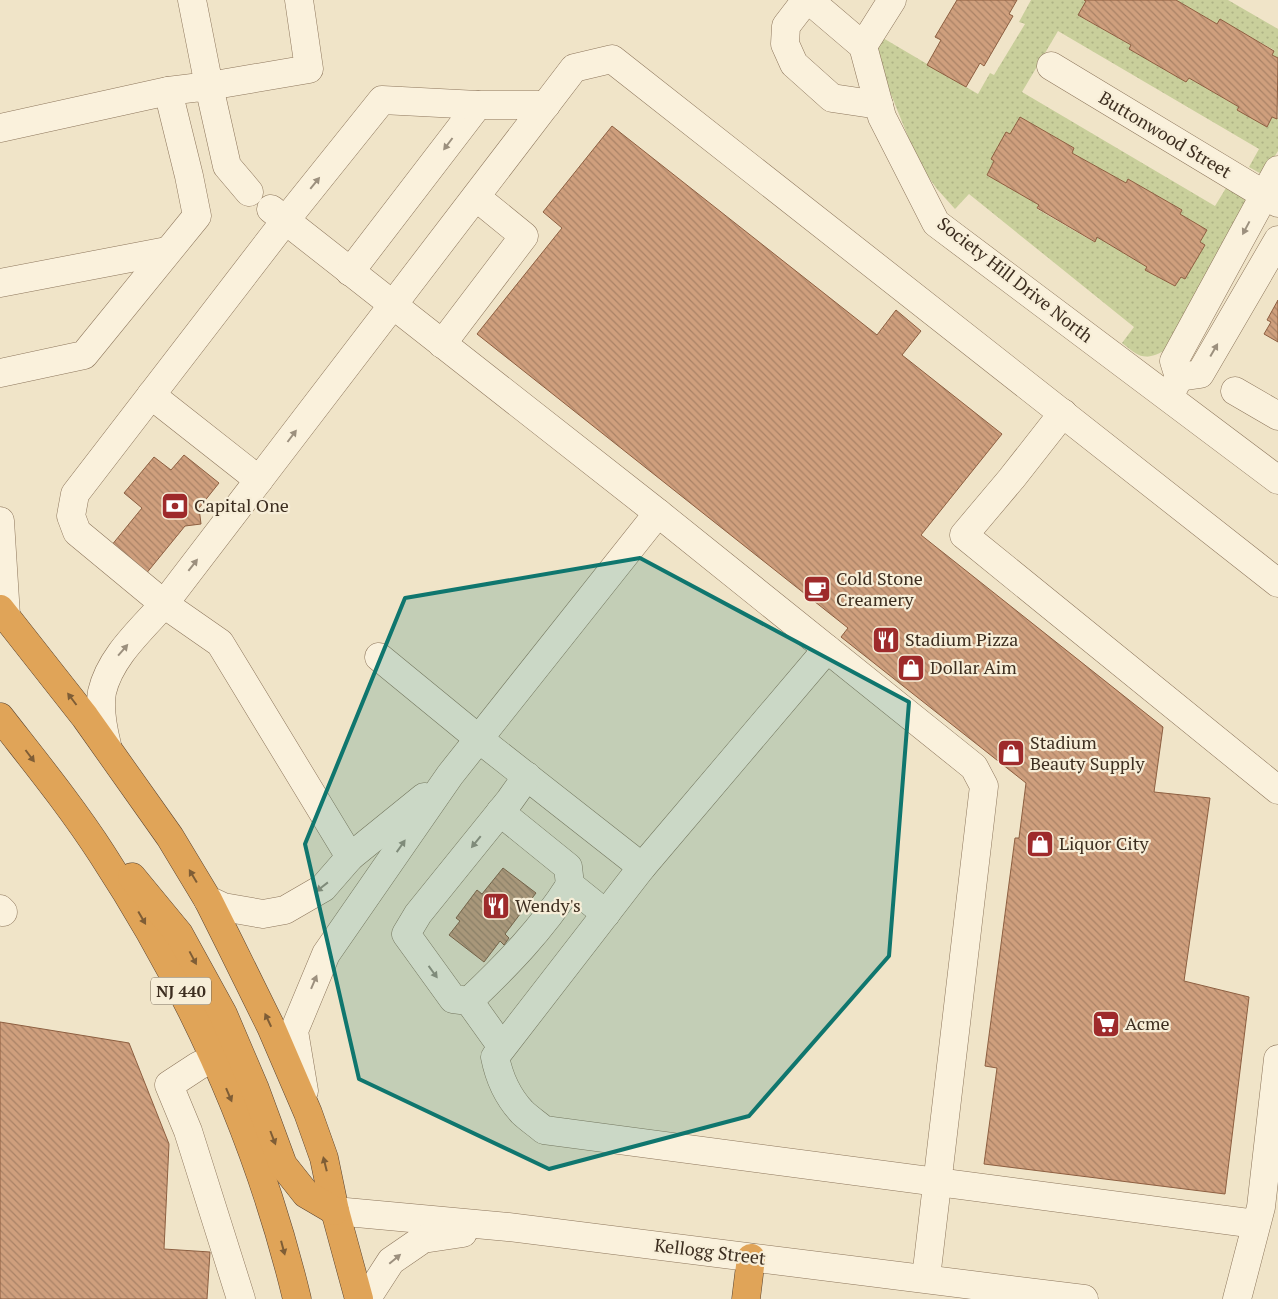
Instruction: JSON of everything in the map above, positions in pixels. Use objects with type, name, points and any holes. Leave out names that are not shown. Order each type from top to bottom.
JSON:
[{"type":"highway","points":[[3,612],[55,676],[107,746],[170,837],[208,900],[271,1027],[308,1114],[324,1158],[359,1299]]},
{"type":"highway","name":"NJ 440","points":[[0,717],[74,813],[111,867],[150,932],[176,981],[214,1058],[250,1144],[266,1189],[296,1299]]},
{"type":"highway","points":[[74,813],[146,893],[179,934],[223,1014],[255,1089],[284,1165],[306,1194],[336,1211]]},
{"type":"highway","points":[[746,1299],[750,1258]]},
{"type":"street","points":[[192,0],[208,86],[227,166],[249,192]]},
{"type":"street","points":[[0,128],[168,91],[309,69],[299,0]]},
{"type":"street","points":[[878,105],[832,98],[794,64],[785,44],[786,26],[807,0],[863,46],[892,0]]},
{"type":"street","name":"Society Hill Drive North","points":[[863,46],[882,117],[936,223],[1174,387],[1278,480]]},
{"type":"street","points":[[107,746],[102,724],[102,693],[116,659],[164,604],[574,68],[612,59],[1278,583]]},
{"type":"street","name":"Buttonwood Street","points":[[1051,66],[1271,199]]},
{"type":"street","points":[[0,373],[84,355],[197,216],[168,91]]},
{"type":"street","points":[[350,858],[220,643],[164,604],[77,532],[72,516],[75,494],[151,395],[278,215],[382,100],[478,105],[546,105]]},
{"type":"street","points":[[350,272],[478,105]]},
{"type":"street","points":[[1278,170],[1271,199],[1174,361],[1174,387],[1200,374],[1278,240]]},
{"type":"street","points":[[442,344],[524,236],[476,197]]},
{"type":"street","points":[[278,215],[658,513],[974,767],[984,786],[926,1278]]},
{"type":"street","points":[[0,283],[167,251]]},
{"type":"street","points":[[1235,391],[1278,416]]},
{"type":"street","points":[[151,395],[259,480]]},
{"type":"street","points":[[1063,413],[964,535],[1278,790]]},
{"type":"street","points":[[308,1114],[294,1031],[326,954],[450,775],[658,513]]},
{"type":"street","points":[[0,521],[3,612]]},
{"type":"street","points":[[827,648],[642,867],[495,1057],[498,1073],[507,1091],[522,1112],[544,1130],[1256,1224]]},
{"type":"street","points":[[379,657],[479,739],[642,867]]},
{"type":"street","points":[[208,900],[223,907],[263,914],[285,910],[323,888],[350,858],[450,775]]},
{"type":"street","points":[[502,1047],[469,1001],[453,999],[406,934],[418,914],[527,776]]},
{"type":"street","points":[[469,1001],[516,957],[557,907],[570,885],[568,867],[500,812]]},
{"type":"street","points":[[570,885],[606,914]]},
{"type":"street","points":[[214,1058],[169,1085],[188,1131],[242,1299]]},
{"type":"street","points":[[1237,1299],[1261,1207],[1278,1059]]},
{"type":"street","name":"Kellogg Street","points":[[336,1211],[508,1227],[1084,1299]]},
{"type":"street","points":[[369,1299],[368,1295],[391,1261],[423,1239],[508,1227]]},
{"type":"highlighted area","points":[[640,558],[909,702],[889,956],[749,1116],[549,1169],[359,1079],[305,844],[405,598]]},
{"type":"green space","points":[[1031,0],[1084,0],[1086,1],[1079,16],[1131,45],[1129,49],[1186,82],[1189,78],[1239,107],[1267,126],[1272,117],[1277,119],[1278,117],[1278,151],[1263,175],[1249,167],[1259,149],[1058,31],[1022,92],[1215,206],[1226,188],[1248,201],[1164,351],[1157,354],[1146,357],[1142,356],[1133,352],[1122,343],[1134,327],[969,194],[955,209],[937,189],[919,164],[876,57],[878,44],[883,38],[978,94],[990,73],[994,75],[1025,24],[1019,22]],"holes":[[[1020,117],[1074,148],[1072,153],[1126,183],[1128,179],[1182,210],[1180,214],[1207,230],[1200,242],[1205,245],[1185,279],[1181,277],[1175,286],[1146,270],[1147,267],[1097,237],[1094,242],[1037,209],[1039,205],[987,175],[994,161],[991,159]]]},
{"type":"green space","points":[[1176,0],[1228,0],[1278,29],[1278,58],[1272,55],[1274,50],[1220,20],[1217,24]]},
{"type":"building","points":[[957,0],[1017,0],[1009,14],[1013,16],[984,66],[980,63],[966,87],[927,65],[941,40],[935,37]]},
{"type":"building","points":[[1084,0],[1176,0],[1217,24],[1220,19],[1274,51],[1272,55],[1278,58],[1277,119],[1272,117],[1267,127],[1237,110],[1239,107],[1189,78],[1186,82],[1129,49],[1131,45],[1078,15],[1086,1]]},
{"type":"building","points":[[1020,117],[1074,148],[1072,153],[1126,183],[1128,179],[1182,210],[1180,214],[1207,230],[1200,242],[1205,245],[1185,279],[1181,277],[1175,286],[1145,270],[1147,267],[1097,237],[1095,242],[1037,208],[1039,205],[987,175],[994,161],[991,159],[1006,132],[1010,134]]},
{"type":"building","points":[[612,126],[877,335],[896,310],[921,331],[902,355],[1002,434],[921,535],[1163,727],[1154,792],[1210,798],[1184,981],[1249,997],[1225,1194],[984,1164],[997,1068],[985,1066],[1015,838],[1019,838],[1026,783],[841,637],[848,628],[477,334],[562,228],[543,212]]},
{"type":"building","points":[[1278,300],[1278,342],[1264,334],[1271,322],[1267,320]]},
{"type":"building","points":[[184,455],[219,483],[199,508],[201,524],[185,526],[145,575],[111,546],[142,508],[124,493],[154,457],[171,470]]},
{"type":"building","name":"Wendy's","points":[[503,868],[536,893],[505,934],[509,938],[504,945],[500,941],[484,962],[449,935],[460,921],[456,918],[477,890],[482,894]]},
{"type":"building","points":[[0,1022],[129,1043],[169,1144],[164,1249],[210,1252],[207,1299],[0,1299]]},
{"type":"place","name":"Capital One","points":[[175,506]]},
{"type":"place","name":"Cold Stone Creamery","points":[[817,589]]},
{"type":"place","name":"Stadium Pizza","points":[[886,640]]},
{"type":"place","name":"Dollar Aim","points":[[911,668]]},
{"type":"place","name":"Stadium Beauty Supply","points":[[1011,753]]},
{"type":"place","name":"Liquor City","points":[[1040,844]]},
{"type":"place","name":"Wendy's","points":[[496,906]]},
{"type":"place","name":"Acme","points":[[1106,1024]]}]
